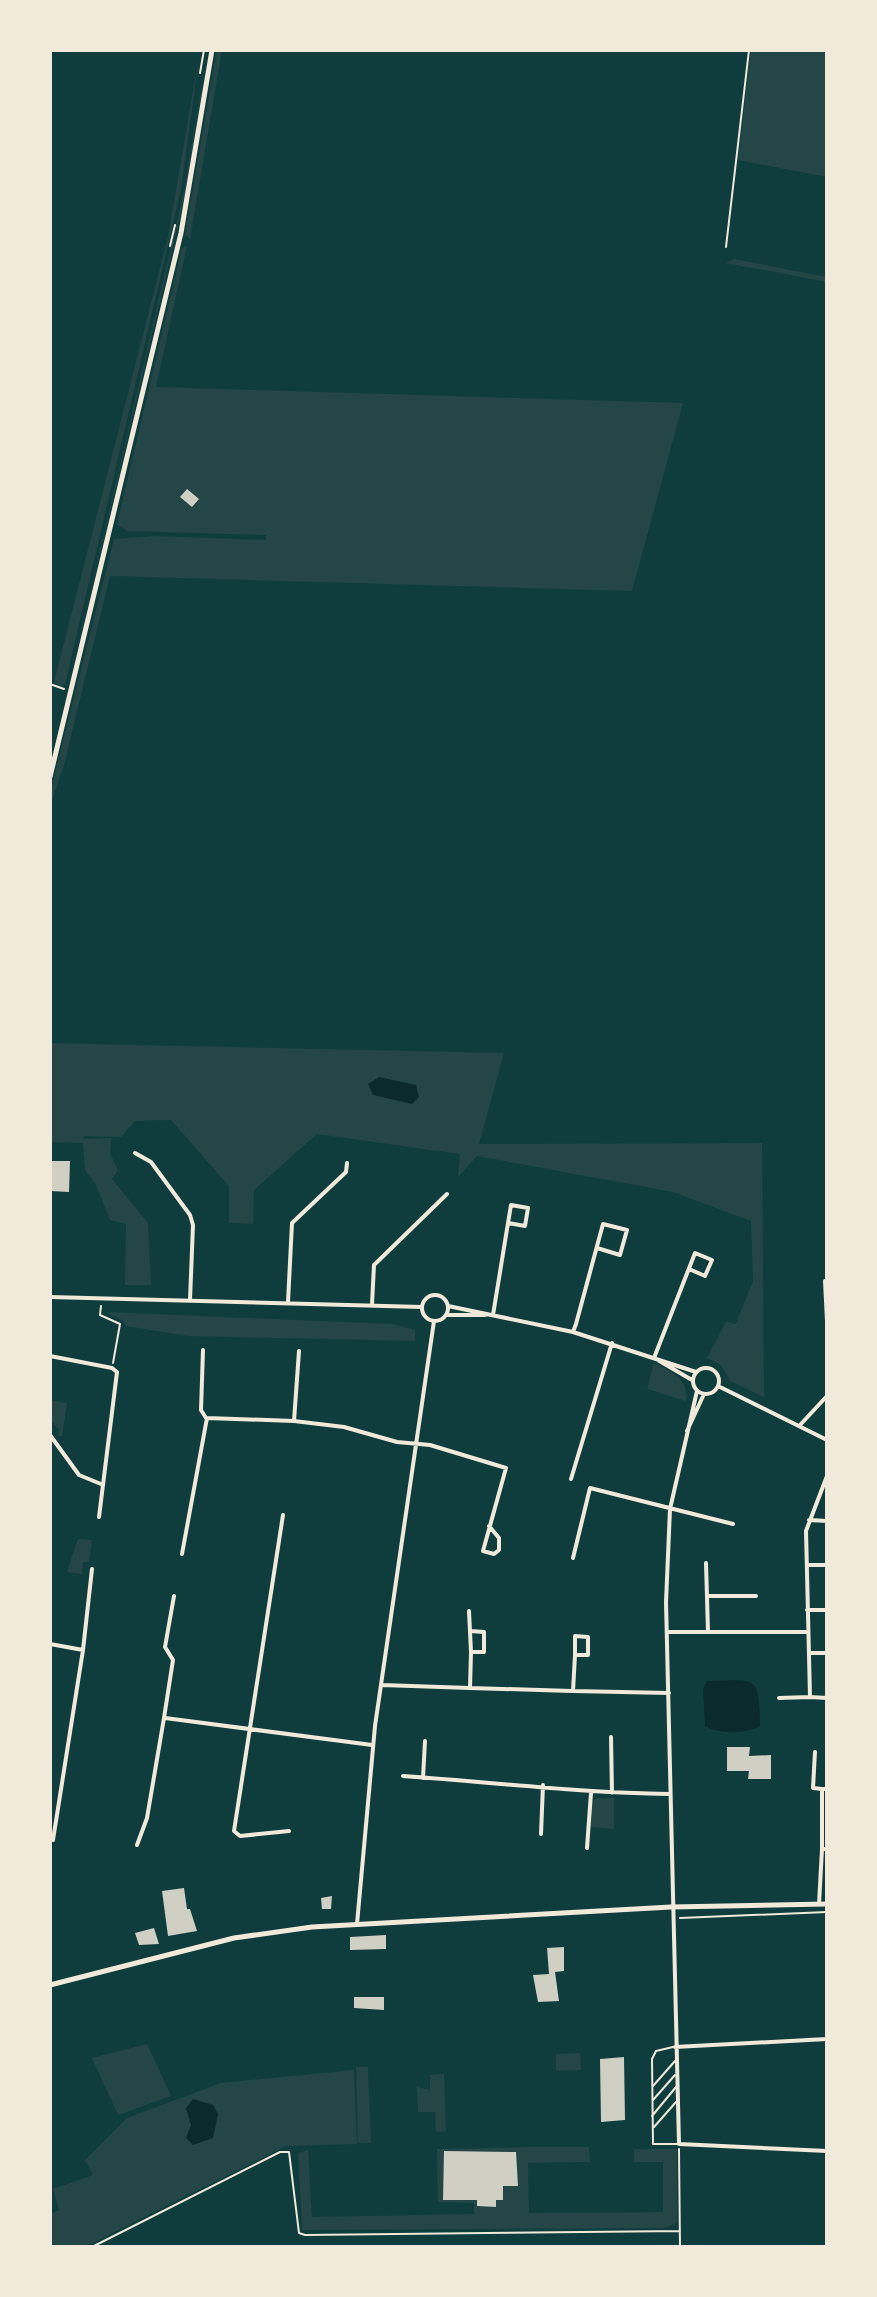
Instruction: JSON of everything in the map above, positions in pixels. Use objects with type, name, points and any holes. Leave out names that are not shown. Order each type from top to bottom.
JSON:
[{"type":"street","points":[[50,777],[181,233],[212,50]]},
{"type":"street","points":[[135,1153],[151,1162],[190,1215],[193,1225],[190,1300]]},
{"type":"street","points":[[288,1302],[292,1223],[346,1172],[347,1163]]},
{"type":"street","points":[[372,1305],[374,1265],[447,1194]]},
{"type":"street","points":[[490,1314],[511,1205],[528,1208],[525,1226],[508,1223]]},
{"type":"street","points":[[573,1332],[603,1224],[627,1230],[620,1255],[597,1248]]},
{"type":"street","points":[[827,1226],[827,1321]]},
{"type":"street","points":[[654,1358],[695,1253],[712,1260],[705,1276],[689,1269]]},
{"type":"street","points":[[50,1297],[422,1307],[433,1295],[445,1299],[448,1306],[446,1315]]},
{"type":"street","points":[[448,1306],[573,1332],[696,1372]]},
{"type":"street","points":[[422,1307],[426,1318],[434,1321],[446,1315],[490,1314]]},
{"type":"street","points":[[357,1924],[372,1745],[434,1321]]},
{"type":"street","points":[[571,1479],[612,1343]]},
{"type":"street","points":[[182,1554],[207,1418],[201,1410],[203,1350]]},
{"type":"street","points":[[294,1421],[299,1351]]},
{"type":"street","points":[[50,1356],[112,1368],[117,1372],[99,1517]]},
{"type":"street","points":[[654,1358],[692,1380],[697,1391],[670,1509],[667,1632],[671,1918],[679,2144],[827,2151]]},
{"type":"street","points":[[692,1380],[696,1372],[704,1368],[712,1370],[718,1377],[718,1386],[712,1392],[704,1394],[697,1391]]},
{"type":"street","points":[[718,1386],[827,1440]]},
{"type":"street","points":[[686,1433],[704,1394]]},
{"type":"street","points":[[800,1425],[827,1396]]},
{"type":"street","points":[[207,1418],[294,1421],[344,1427],[506,1468],[489,1526],[483,1551],[494,1554],[499,1550],[499,1538],[489,1526]]},
{"type":"street","points":[[50,1435],[79,1475],[101,1485]]},
{"type":"street","points":[[810,1697],[807,1610],[809,1520],[827,1476]]},
{"type":"street","points":[[573,1558],[590,1488],[733,1524]]},
{"type":"street","points":[[283,1515],[234,1831],[240,1836],[289,1831]]},
{"type":"street","points":[[809,1520],[827,1521]]},
{"type":"street","points":[[706,1563],[708,1632]]},
{"type":"street","points":[[807,1565],[827,1565]]},
{"type":"street","points":[[50,1839],[53,1840],[83,1650],[92,1569]]},
{"type":"street","points":[[137,1845],[147,1818],[173,1660],[165,1647],[174,1596]]},
{"type":"street","points":[[707,1596],[756,1596]]},
{"type":"street","points":[[807,1610],[827,1610]]},
{"type":"street","points":[[469,1611],[470,1688]]},
{"type":"street","points":[[471,1631],[484,1632],[484,1652],[471,1652]]},
{"type":"street","points":[[667,1632],[808,1632]]},
{"type":"street","points":[[573,1691],[575,1636],[588,1637],[588,1655],[575,1655]]},
{"type":"street","points":[[50,1644],[83,1650]]},
{"type":"street","points":[[809,1653],[827,1653]]},
{"type":"street","points":[[382,1685],[669,1693]]},
{"type":"street","points":[[779,1698],[827,1698]]},
{"type":"street","points":[[164,1718],[372,1745]]},
{"type":"street","points":[[611,1737],[612,1793]]},
{"type":"street","points":[[423,1778],[425,1741]]},
{"type":"street","points":[[815,1752],[813,1788],[825,1789],[819,1904]]},
{"type":"street","points":[[403,1776],[543,1785],[591,1793],[669,1794]]},
{"type":"street","points":[[541,1834],[543,1785]]},
{"type":"street","points":[[587,1848],[591,1793]]},
{"type":"street","points":[[50,1985],[234,1938],[357,1924],[671,1907],[827,1904]]},
{"type":"street","points":[[675,2047],[827,2039]]},
{"type":"lane","points":[[675,2047],[656,2051],[653,2144],[679,2144]]},
{"type":"lane","points":[[653,2086],[675,2061]]},
{"type":"lane","points":[[653,2100],[676,2074]]},
{"type":"lane","points":[[652,2116],[677,2086]]},
{"type":"lane","points":[[653,2129],[677,2101]]},
{"type":"path","points":[[199,79],[204,50]]},
{"type":"path","points":[[726,247],[749,50]]},
{"type":"path","points":[[168,256],[177,214]]},
{"type":"path","points":[[50,684],[73,691]]},
{"type":"path","points":[[102,1298],[100,1315],[120,1324],[112,1368]]},
{"type":"path","points":[[671,1918],[827,1912]]},
{"type":"path","points":[[679,2144],[680,2247]]},
{"type":"path","points":[[92,2247],[280,2152],[289,2152],[299,2233],[305,2235],[680,2231]]},
{"type":"shaded area","points":[[200,50],[181,189],[65,685],[60,686],[54,682],[168,237]]},
{"type":"shaded area","points":[[207,50],[185,195],[69,683],[185,187]]},
{"type":"shaded area","points":[[217,50],[222,50],[190,239],[185,234]]},
{"type":"shaded area","points":[[751,50],[827,50],[827,177],[738,160]]},
{"type":"shaded area","points":[[187,246],[156,387],[683,403],[632,591],[110,576],[63,769],[50,806],[50,793],[114,539],[155,536],[266,540],[266,535],[127,531],[117,524],[182,248]]},
{"type":"shaded area","points":[[734,259],[827,277],[827,282],[726,263]]},
{"type":"shaded area","points":[[50,1043],[504,1053],[479,1144],[762,1143],[764,1397],[730,1381],[721,1365],[707,1358],[726,1322],[736,1324],[753,1281],[751,1221],[673,1192],[477,1156],[458,1177],[460,1154],[317,1134],[254,1190],[253,1224],[229,1223],[229,1186],[171,1120],[135,1121],[121,1137],[84,1136],[84,1139],[111,1138],[110,1154],[118,1170],[112,1179],[148,1223],[151,1285],[125,1285],[126,1224],[110,1220],[96,1185],[85,1170],[83,1143],[50,1142]]},
{"type":"shaded area","points":[[379,1077],[416,1085],[419,1097],[412,1104],[373,1095],[368,1084]]},
{"type":"shaded area","points":[[106,1312],[392,1324],[415,1330],[415,1341],[188,1336],[126,1326]]},
{"type":"shaded area","points":[[654,1363],[682,1381],[686,1401],[647,1389]]},
{"type":"shaded area","points":[[50,1400],[67,1403],[62,1436],[58,1436],[59,1430],[50,1419]]},
{"type":"shaded area","points":[[78,1539],[92,1540],[89,1562],[83,1562],[82,1574],[67,1572]]},
{"type":"shaded area","points":[[707,1681],[752,1683],[758,1696],[760,1726],[733,1732],[705,1726],[703,1689]]},
{"type":"shaded area","points":[[614,1798],[614,1829],[591,1827],[592,1801]]},
{"type":"shaded area","points":[[147,2044],[171,2096],[118,2115],[92,2058]]},
{"type":"shaded area","points":[[580,2053],[581,2070],[556,2071],[556,2054]]},
{"type":"shaded area","points":[[356,2067],[368,2067],[371,2143],[358,2143]]},
{"type":"shaded area","points":[[354,2070],[357,2144],[286,2146],[85,2247],[50,2247],[50,2214],[59,2210],[53,2189],[93,2175],[85,2160],[127,2118],[221,2083]]},
{"type":"shaded area","points":[[444,2074],[446,2131],[436,2132],[435,2112],[418,2112],[417,2087],[430,2090],[430,2075]]},
{"type":"shaded area","points":[[193,2099],[213,2105],[218,2114],[213,2138],[193,2145],[186,2138],[191,2125],[186,2108]]},
{"type":"shaded area","points":[[589,2147],[590,2162],[528,2163],[529,2213],[663,2212],[663,2162],[634,2162],[634,2149],[677,2149],[677,2223],[665,2228],[302,2230],[298,2153],[308,2150],[312,2217],[474,2214],[474,2203],[438,2202],[437,2149]]},
{"type":"building","points":[[187,489],[199,499],[192,507],[180,497]]},
{"type":"building","points":[[50,1161],[70,1161],[69,1192],[50,1191]]},
{"type":"building","points":[[727,1747],[750,1747],[749,1756],[771,1755],[771,1779],[748,1779],[749,1771],[727,1771]]},
{"type":"building","points":[[184,1888],[187,1909],[190,1909],[197,1931],[168,1936],[162,1891]]},
{"type":"building","points":[[332,1896],[331,1909],[322,1909],[321,1898]]},
{"type":"building","points":[[154,1928],[159,1944],[139,1945],[135,1933]]},
{"type":"building","points":[[386,1935],[386,1949],[350,1950],[350,1937]]},
{"type":"building","points":[[564,1947],[564,1971],[555,1972],[559,2001],[538,2002],[533,1975],[549,1974],[547,1948]]},
{"type":"building","points":[[354,1997],[384,1997],[384,2010],[354,2008]]},
{"type":"building","points":[[624,2057],[625,2120],[601,2122],[600,2059]]},
{"type":"building","points":[[444,2151],[516,2152],[518,2186],[503,2186],[503,2200],[496,2200],[496,2207],[477,2206],[477,2200],[443,2200]]}]
